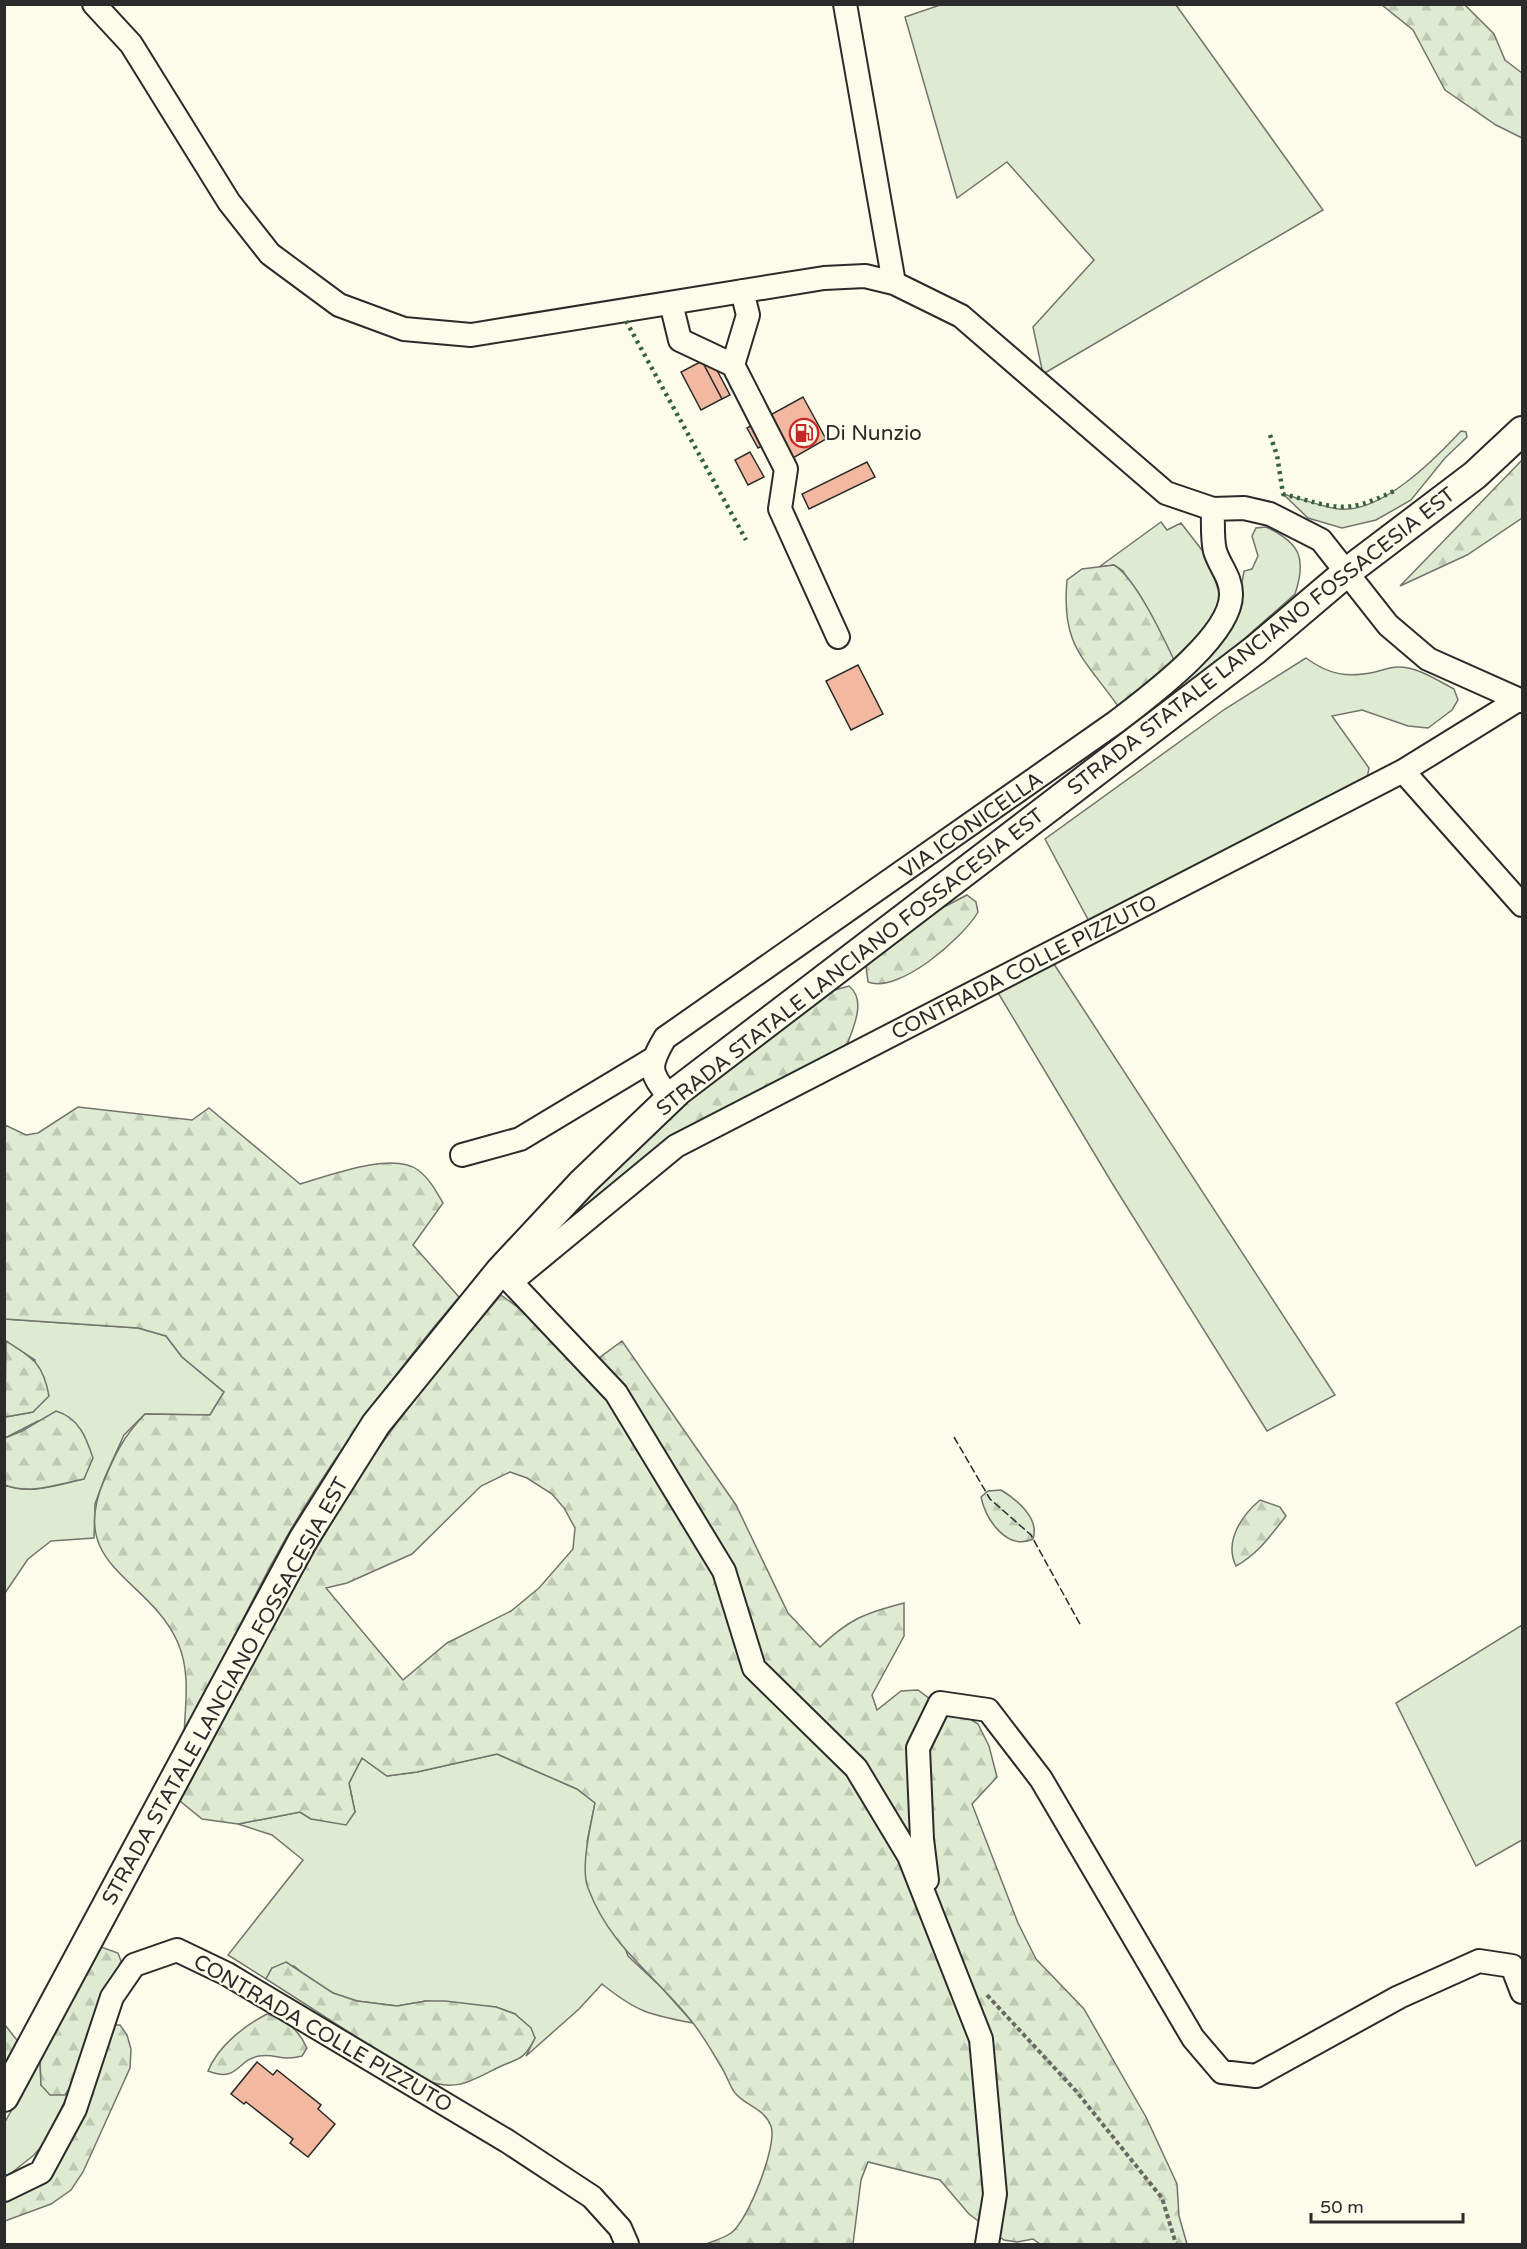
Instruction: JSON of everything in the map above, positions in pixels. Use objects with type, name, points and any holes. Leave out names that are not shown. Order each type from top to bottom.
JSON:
[{"type":"main road","name":"STRADA STATALE LANCIANO FOSSACESIA EST","points":[[4,2097],[303,1540],[376,1424],[435,1349],[505,1277],[583,1182],[670,1098],[1255,650],[1347,572],[1475,475],[1522,431]]},
{"type":"street","points":[[94,4],[131,44],[229,202],[270,254],[339,305],[404,329],[471,335],[824,278],[865,276],[894,283],[961,316],[1166,493],[1212,510],[1244,508],[1270,514],[1321,540],[1388,625],[1428,659],[1520,700]]},
{"type":"street","points":[[845,4],[894,283]]},
{"type":"street","points":[[733,365],[748,315],[742,291]]},
{"type":"street","points":[[671,303],[680,340],[733,365],[786,470],[780,509],[838,637]]},
{"type":"street","name":"VIA ICONICELLA","points":[[652,1059],[665,1038],[1116,723],[1179,672],[1209,639],[1225,616],[1232,597],[1229,579],[1215,551],[1212,510]]},
{"type":"street","name":"CONTRADA COLLE PIZZUTO","points":[[505,1277],[676,1146],[1403,771],[1520,700]]},
{"type":"street","points":[[1403,771],[1522,905]]},
{"type":"street","points":[[462,1155],[520,1138],[652,1059],[653,1076],[670,1098]]},
{"type":"street","points":[[505,1277],[616,1393],[724,1571],[754,1668],[856,1768],[909,1856],[981,2038],[995,2194],[987,2244]]},
{"type":"street","points":[[932,1916],[922,1839],[918,1748],[940,1703],[987,1710],[1041,1779],[1192,2038],[1222,2072],[1256,2076],[1399,1997],[1479,1961],[1512,1966],[1522,1992]]},
{"type":"street","name":"CONTRADA COLLE PIZZUTO","points":[[4,2190],[41,2172],[75,2109],[112,1997],[134,1965],[177,1950],[227,1974],[507,2140],[592,2197],[620,2228],[627,2244]]},
{"type":"path","points":[[987,1994],[1076,2091],[1162,2198],[1176,2244]]},
{"type":"green space","points":[[940,5],[1176,5],[1323,210],[1043,374],[1033,327],[1094,260],[1007,162],[957,198],[905,17]]},
{"type":"green space","points":[[1382,5],[1465,5],[1494,34],[1505,60],[1522,73],[1522,138],[1496,125],[1445,90],[1413,30]]},
{"type":"green space","points":[[1461,431],[1466,432],[1467,437],[1445,458],[1411,500],[1376,520],[1342,528],[1308,518],[1283,494],[1338,509],[1355,508],[1372,503],[1406,483]]},
{"type":"green space","points":[[1522,460],[1522,518],[1467,555],[1400,586]]},
{"type":"green space","points":[[1161,522],[1167,530],[1181,523],[1225,580],[1219,610],[1176,664],[1123,571],[1114,565],[1099,567]]},
{"type":"green space","points":[[1266,527],[1287,539],[1298,553],[1300,571],[1295,594],[1173,702],[1174,689],[1236,616],[1244,571],[1252,569],[1258,556],[1252,536],[1256,528]]},
{"type":"green space","points":[[1114,565],[1140,595],[1176,664],[1118,706],[1077,649],[1071,636],[1066,602],[1067,580],[1082,569]]},
{"type":"green space","points":[[1306,658],[1323,668],[1347,675],[1365,674],[1395,667],[1413,669],[1454,689],[1458,700],[1452,710],[1428,728],[1408,726],[1362,710],[1332,716],[1369,768],[1367,779],[1091,925],[1045,839],[1225,709]]},
{"type":"green space","points":[[967,895],[976,902],[978,912],[945,949],[896,980],[881,984],[868,982],[866,966],[874,958],[940,909]]},
{"type":"green space","points":[[1052,961],[1335,1395],[1267,1431],[1112,1183],[997,991]]},
{"type":"green space","points":[[849,986],[857,999],[858,1007],[846,1047],[563,1228],[559,1221],[693,1090],[831,991]]},
{"type":"green space","points":[[78,1107],[192,1120],[209,1108],[300,1184],[377,1164],[407,1165],[418,1170],[429,1181],[443,1203],[413,1245],[459,1297],[371,1408],[311,1496],[264,1578],[184,1737],[186,1677],[178,1643],[165,1621],[104,1554],[96,1535],[95,1512],[103,1483],[116,1454],[125,1438],[145,1414],[210,1415],[224,1392],[182,1357],[166,1336],[138,1328],[5,1319],[5,1125],[26,1135],[38,1133]]},
{"type":"green space","points":[[501,1295],[524,1312],[546,1335],[596,1360],[622,1341],[736,1505],[788,1613],[820,1647],[858,1618],[904,1603],[904,1636],[872,1695],[877,1710],[901,1691],[918,1690],[942,1708],[961,1713],[978,1724],[989,1746],[997,1777],[972,1804],[1018,1923],[1036,1959],[1084,2009],[1146,2117],[1177,2184],[1179,2216],[1187,2244],[1040,2244],[1033,2239],[1017,2242],[1004,2240],[969,2214],[940,2180],[868,2162],[861,2180],[853,2244],[706,2244],[731,2233],[745,2215],[766,2166],[772,2136],[771,2126],[764,2115],[735,2093],[693,2023],[621,1945],[598,1909],[588,1888],[585,1869],[595,1803],[577,1789],[497,1754],[417,1772],[387,1776],[362,1758],[349,1783],[355,1812],[346,1825],[311,1819],[300,1812],[238,1824],[202,1819],[180,1801],[297,1582],[347,1497],[404,1414]],"holes":[[[510,1472],[527,1478],[552,1494],[564,1508],[575,1528],[573,1549],[539,1588],[511,1611],[447,1643],[403,1680],[326,1588],[347,1583],[412,1554],[481,1486]]]},
{"type":"green space","points":[[5,1319],[138,1328],[166,1336],[182,1357],[224,1392],[210,1415],[145,1414],[124,1435],[105,1477],[95,1504],[94,1538],[51,1541],[28,1559],[5,1593],[5,1485],[34,1489],[83,1479],[38,1421],[5,1438],[5,1417],[33,1412],[35,1360],[5,1341]]},
{"type":"green space","points":[[6,1341],[35,1362],[44,1376],[49,1396],[33,1412],[5,1417]]},
{"type":"green space","points":[[56,1411],[76,1423],[88,1443],[93,1458],[84,1479],[34,1489],[5,1485],[5,1438]]},
{"type":"green space","points":[[1001,1490],[1020,1504],[1030,1517],[1034,1531],[1033,1539],[1024,1542],[1015,1541],[1006,1537],[993,1524],[981,1497],[988,1491]]},
{"type":"green space","points":[[1260,1500],[1280,1507],[1286,1516],[1258,1550],[1236,1566],[1232,1548],[1236,1530]]},
{"type":"green space","points":[[1522,1625],[1522,1840],[1476,1866],[1396,1703]]},
{"type":"green space","points":[[497,1754],[577,1789],[595,1803],[587,1842],[628,1956],[661,1987],[693,2023],[644,2011],[625,2001],[602,1984],[579,2009],[526,2056],[535,2038],[515,2014],[496,2007],[426,2001],[397,2006],[357,2001],[333,1993],[313,1982],[294,1966],[272,1968],[266,1979],[228,1955],[303,1860],[272,1835],[238,1824],[300,1812],[311,1819],[355,1812],[349,1783],[362,1758],[387,1776],[417,1772]]},
{"type":"green space","points":[[101,1947],[118,1953],[121,1961],[76,2078],[65,2095],[50,2095],[41,2085],[40,2060]]},
{"type":"green space","points":[[286,1962],[333,1993],[357,2001],[397,2006],[426,2001],[445,2001],[496,2007],[515,2014],[531,2028],[535,2038],[523,2056],[469,2082],[452,2085],[433,2083],[422,2079],[266,1979],[272,1968]]},
{"type":"green space","points":[[267,2014],[286,2022],[296,2030],[307,2048],[302,2056],[289,2058],[259,2056],[251,2058],[232,2073],[218,2074],[208,2071],[225,2045],[249,2024]]},
{"type":"green space","points":[[5,2025],[20,2044],[5,2068]]},
{"type":"green space","points":[[113,2025],[120,2025],[127,2035],[131,2049],[130,2068],[83,2172],[71,2190],[51,2204],[5,2221],[4,2195],[32,2184]]},
{"type":"green space","points":[[40,2060],[41,2085],[76,2078],[45,2142],[34,2155],[5,2178],[5,2122]]},
{"type":"building","points":[[710,357],[730,395],[722,399],[702,361]]},
{"type":"building","points":[[702,361],[722,399],[701,410],[681,372]]},
{"type":"building","points":[[803,397],[826,439],[793,458],[781,436],[758,448],[747,428]]},
{"type":"building","points":[[750,452],[764,477],[748,485],[735,460]]},
{"type":"building","points":[[867,462],[875,477],[809,509],[802,494]]},
{"type":"building","points":[[858,665],[883,714],[851,730],[826,681]]},
{"type":"building","points":[[257,2062],[273,2075],[277,2070],[321,2105],[318,2109],[335,2124],[308,2157],[290,2143],[293,2139],[246,2102],[244,2104],[231,2094]]},
{"type":"hedge","points":[[626,321],[746,540]]},
{"type":"hedge","points":[[1270,435],[1277,455],[1283,494],[1339,507],[1362,504],[1394,491]]},
{"type":"fence","points":[[954,1437],[990,1499],[1031,1535],[1081,1626]]},
{"type":"place","name":"Di Nunzio","points":[[804,433]]}]
